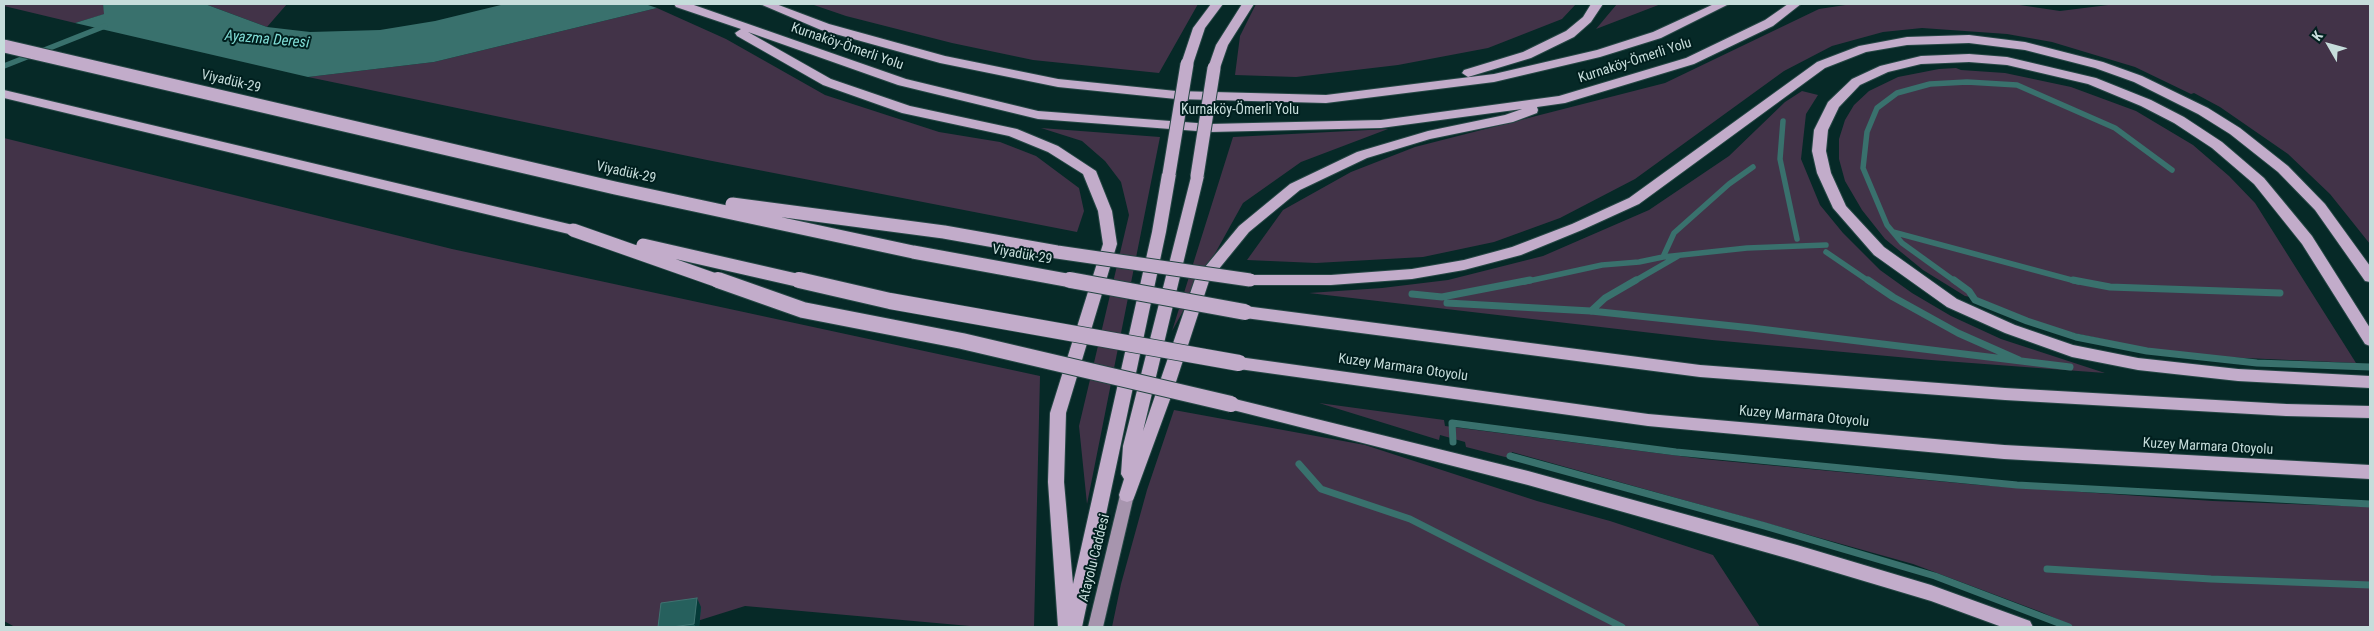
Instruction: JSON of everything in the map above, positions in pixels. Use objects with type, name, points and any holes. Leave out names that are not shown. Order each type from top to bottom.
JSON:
[{"type":"highway","name":"Kurnaköy-Ömerli Yolu","points":[[680,4],[721,20],[902,82],[1038,115],[1210,128],[1381,124],[1560,100],[1690,61],[1769,22],[1795,4]]},
{"type":"highway","name":"Kurnaköy-Ömerli Yolu","points":[[766,4],[826,26],[944,60],[1058,83],[1176,95],[1326,99],[1494,78],[1600,53],[1657,35],[1724,4]]},
{"type":"highway","points":[[1074,627],[1157,241],[1188,64],[1199,28],[1217,4]]},
{"type":"highway","points":[[1127,495],[1133,437],[1197,176],[1214,68],[1222,44],[1248,4]]},
{"type":"highway","points":[[1360,96],[1479,71],[1526,55],[1570,34],[1587,19],[1597,4]]},
{"type":"highway","points":[[721,20],[760,45],[827,82],[907,110],[1012,132],[1054,149],[1089,171],[1105,211],[1110,244],[1058,413],[1056,482],[1067,627]]},
{"type":"highway","points":[[615,188],[944,232],[1057,252],[1250,280],[1331,280],[1412,274],[1464,265],[1516,251],[1577,227],[1634,201],[1821,64],[1872,47],[1907,41],[1969,38],[2025,46],[2090,62],[2138,80],[2202,110],[2235,131],[2289,175],[2320,207],[2370,277]]},
{"type":"highway","name":"Viyadük-29","points":[[4,46],[615,188],[914,252],[1245,312],[1700,371],[2014,395],[2286,410],[2370,412]]},
{"type":"highway","points":[[2370,340],[2307,240],[2259,181],[2218,145],[2179,120],[2092,81],[2007,61],[1970,58],[1921,60],[1884,69],[1856,82],[1833,104],[1821,130],[1819,151],[1824,173],[1840,208],[1879,251],[1952,303],[2010,330],[2072,351],[2138,364],[2238,375],[2370,382]]},
{"type":"highway","points":[[4,94],[573,230],[803,310],[962,341],[1231,404],[1528,478],[1797,553],[1931,593],[2024,627]]},
{"type":"highway","points":[[1127,495],[1164,394],[1202,279],[1244,229],[1295,187],[1362,154],[1428,136],[1508,119],[1560,100]]},
{"type":"highway","name":"Kuzey Marmara Otoyolu","points":[[573,230],[890,301],[1239,363],[1658,421],[2083,458],[2370,472]]},
{"type":"main road","name":"Atayolu Caddesi","points":[[1095,627],[1127,495]]},
{"type":"shaded area","points":[[4,4],[103,4],[105,14],[75,23],[4,6]]},
{"type":"shaded area","points":[[205,4],[287,4],[267,27]]},
{"type":"shaded area","points":[[811,4],[1198,4],[1159,73],[1033,60],[952,43],[846,16]]},
{"type":"shaded area","points":[[1256,4],[1576,4],[1562,19],[1488,48],[1398,65],[1296,77],[1235,75],[1240,36]]},
{"type":"shaded area","points":[[1617,4],[1661,4],[1596,29]]},
{"type":"shaded area","points":[[1852,4],[2013,4],[2060,11],[2116,4],[2370,4],[2370,244],[2330,194],[2288,154],[2220,107],[2194,93],[2191,94],[2135,67],[2052,42],[2007,34],[1922,28],[1883,32],[1832,46],[1784,71],[1635,179],[1560,218],[1494,242],[1423,257],[1316,263],[1247,260],[1283,210],[1351,172],[1415,147],[1665,83],[1819,9]]},
{"type":"shaded area","points":[[657,8],[726,39],[825,95],[939,132],[1000,142],[1036,156],[1079,188],[1084,211],[1077,232],[707,160],[308,77],[434,62]]},
{"type":"shaded area","points":[[1956,68],[2005,73],[2071,87],[2136,111],[2193,145],[2229,176],[2255,203],[2356,363],[2222,357],[2144,348],[2069,332],[2021,317],[1976,298],[1965,296],[1923,270],[1885,239],[1862,210],[1845,181],[1839,159],[1839,139],[1845,120],[1854,105],[1869,91],[1898,77],[1939,69]]},
{"type":"shaded area","points":[[1802,91],[1818,95],[1806,114],[1801,159],[1820,205],[1843,233],[1880,270],[1912,293],[1951,316],[2001,339],[2105,373],[1931,360],[1712,340],[1309,293],[1382,288],[1448,280],[1543,256],[1649,210],[1729,156],[1785,102]]},
{"type":"shaded area","points":[[1041,128],[1160,137],[1087,504],[1079,426],[1129,215],[1121,182],[1105,161],[1082,141]]},
{"type":"shaded area","points":[[1388,129],[1301,162],[1243,203],[1172,331],[1233,137]]},
{"type":"shaded area","points":[[4,138],[452,249],[1040,376],[1034,627],[981,627],[745,606],[678,627],[15,627],[4,621]]},
{"type":"shaded area","points":[[1319,403],[1444,420],[1445,426],[1703,459],[1979,485],[2213,501],[2370,507],[2370,627],[2075,627],[2041,612],[1913,564],[1512,452],[1509,458],[1466,447],[1465,442],[1440,435],[1439,440]]},
{"type":"shaded area","points":[[1174,410],[1365,445],[1537,501],[1610,521],[1713,555],[1760,627],[1112,627],[1121,584],[1147,490]]},
{"type":"water","points":[[103,4],[205,4],[267,27],[310,32],[380,30],[435,21],[505,4],[645,4],[657,8],[434,62],[308,77],[75,23],[104,14]]},
{"type":"building","points":[[697,598],[694,624],[658,627],[661,603]]},
{"type":"waterway","name":"Ayazma Deresi","points":[[4,66],[105,26]]},
{"type":"waterway","points":[[1956,282],[1902,243],[1887,225],[1863,168],[1867,132],[1877,108],[1897,93],[1930,84],[1967,82],[2017,85],[2115,128],[2172,170]]},
{"type":"waterway","points":[[1783,121],[1780,159],[1797,239]]},
{"type":"waterway","points":[[1663,257],[1674,233],[1729,184],[1753,167]]},
{"type":"waterway","points":[[1893,232],[2079,282]]},
{"type":"waterway","points":[[1663,257],[1747,248],[1826,245]]},
{"type":"waterway","points":[[1826,252],[1870,282]]},
{"type":"waterway","points":[[1633,282],[1678,256]]},
{"type":"waterway","points":[[1524,282],[1602,265],[1639,262],[1663,257]]},
{"type":"waterway","points":[[1412,294],[1442,297],[1530,280]]},
{"type":"waterway","points":[[1591,311],[1605,298],[1636,280]]},
{"type":"waterway","points":[[1868,280],[1893,297],[1958,333],[2019,360]]},
{"type":"waterway","points":[[1954,280],[1969,291],[1975,300],[2027,321],[2076,337],[2147,351],[2257,363],[2370,367]]},
{"type":"waterway","points":[[2073,280],[2110,287],[2280,293]]},
{"type":"waterway","points":[[1447,303],[1591,311]]},
{"type":"waterway","points":[[1591,311],[1752,328],[2070,367]]},
{"type":"waterway","points":[[1453,442],[1452,423],[1676,452],[2017,485],[2370,504]]},
{"type":"waterway","points":[[1510,456],[1765,526],[1935,576],[2069,627]]},
{"type":"waterway","points":[[1299,464],[1321,489],[1410,519],[1622,627]]},
{"type":"waterway","points":[[2047,569],[2211,579],[2370,585]]}]
